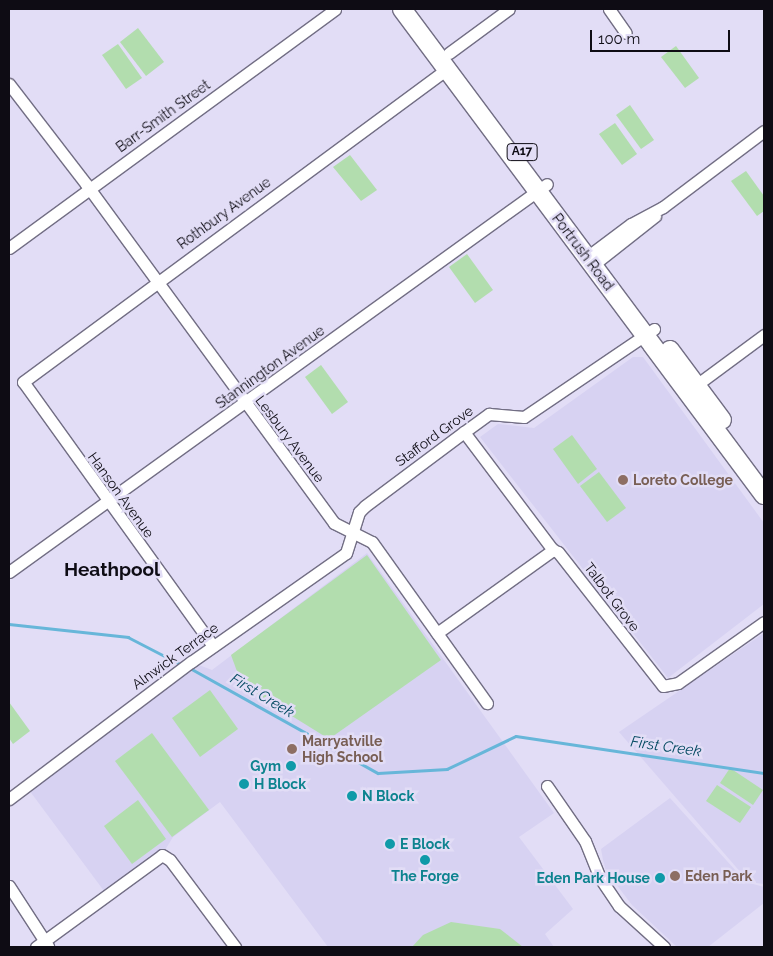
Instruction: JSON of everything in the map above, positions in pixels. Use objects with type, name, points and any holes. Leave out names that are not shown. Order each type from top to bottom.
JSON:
[{"type":"highway","name":"Portrush Road","points":[[402,9],[448,61]]},
{"type":"highway","name":"Portrush Road","points":[[416,9],[448,61],[542,188],[692,389],[764,478]]},
{"type":"highway","name":"Portrush Road","points":[[692,389],[764,494]]},
{"type":"street","name":"Barr-Smith Street","points":[[9,248],[335,9]]},
{"type":"street","name":"Rothbury Avenue","points":[[23,386],[27,377],[448,61],[509,9]]},
{"type":"street","points":[[609,9],[626,33]]},
{"type":"street","name":"Lesbury Avenue","points":[[9,84],[89,188],[245,404],[334,523],[353,535],[372,542],[487,703]]},
{"type":"street","points":[[594,258],[631,224],[663,207],[764,131]]},
{"type":"street","name":"Stannington Avenue","points":[[9,572],[108,503],[542,188]]},
{"type":"street","name":"Stafford Grove","points":[[353,535],[359,512],[364,506],[489,414],[524,418],[649,332]]},
{"type":"street","points":[[692,389],[764,335]]},
{"type":"street","name":"Hanson Avenue","points":[[23,386],[213,646]]},
{"type":"street","name":"Talbot Grove","points":[[464,432],[552,550],[558,552],[657,681],[663,686],[678,683],[764,622]]},
{"type":"street","name":"Alnwick Terrace","points":[[9,798],[213,646],[346,553],[353,535]]},
{"type":"street","points":[[438,634],[552,550]]},
{"type":"street","points":[[547,786],[585,841],[600,878],[619,906],[664,947]]},
{"type":"street","points":[[9,886],[43,945],[162,855],[170,860],[234,947]]},
{"type":"shaded area","name":"Loreto College","points":[[633,357],[643,357],[764,523],[764,604],[668,678],[480,437],[498,424],[534,428]]},
{"type":"shaded area","name":"Marryatville High School","points":[[367,553],[554,813],[519,837],[573,909],[545,934],[554,947],[328,947],[220,802],[173,837],[162,855],[107,895],[26,786],[191,662],[212,670]]},
{"type":"shaded area","points":[[764,633],[764,884],[749,882],[619,732]]},
{"type":"shaded area","name":"Eden Park","points":[[670,798],[746,882],[764,887],[764,903],[708,947],[677,947],[632,905],[606,871],[603,860],[601,849]]},
{"type":"green space","points":[[138,28],[164,62],[146,76],[120,42]]},
{"type":"green space","points":[[118,44],[142,78],[126,89],[102,55]]},
{"type":"green space","points":[[676,46],[699,78],[685,88],[661,57]]},
{"type":"green space","points":[[630,105],[654,140],[641,149],[616,115]]},
{"type":"green space","points":[[615,123],[637,154],[622,165],[599,134]]},
{"type":"green space","points":[[350,155],[377,190],[361,201],[333,167]]},
{"type":"green space","points":[[746,171],[764,196],[764,211],[757,216],[731,181]]},
{"type":"green space","points":[[467,254],[493,290],[475,303],[449,267]]},
{"type":"green space","points":[[321,365],[348,402],[332,414],[305,377]]},
{"type":"green space","points":[[572,435],[597,469],[578,484],[553,449]]},
{"type":"green space","points":[[599,472],[626,508],[607,522],[580,486]]},
{"type":"green space","points":[[367,555],[441,660],[329,739],[242,685],[231,655]]},
{"type":"green space","points":[[210,690],[238,729],[200,757],[172,718]]},
{"type":"green space","points":[[9,702],[30,731],[13,744],[9,738]]},
{"type":"green space","points":[[152,733],[209,810],[172,837],[115,761]]},
{"type":"green space","points":[[730,768],[763,790],[753,805],[720,783]]},
{"type":"green space","points":[[717,785],[751,807],[740,823],[706,801]]},
{"type":"green space","points":[[138,800],[166,839],[132,864],[104,826]]},
{"type":"green space","points":[[451,922],[500,929],[523,947],[412,947],[423,935]]},
{"type":"waterway","name":"First Creek","points":[[9,624],[128,637],[182,665]]},
{"type":"waterway","name":"First Creek","points":[[190,668],[378,773],[447,769],[516,736],[764,773]]},
{"type":"place","name":"Loreto College","points":[[623,480]]},
{"type":"place","name":"Marryatville High School","points":[[292,749]]},
{"type":"place","name":"Gym","points":[[291,766]]},
{"type":"place","name":"H Block","points":[[244,784]]},
{"type":"place","name":"N Block","points":[[352,796]]},
{"type":"place","name":"E Block","points":[[390,844]]},
{"type":"place","name":"The Forge","points":[[425,860]]},
{"type":"place","name":"Eden Park","points":[[675,876]]},
{"type":"place","name":"Eden Park House","points":[[660,878]]},
{"type":"district","name":"Heathpool","points":[[112,570]]}]
